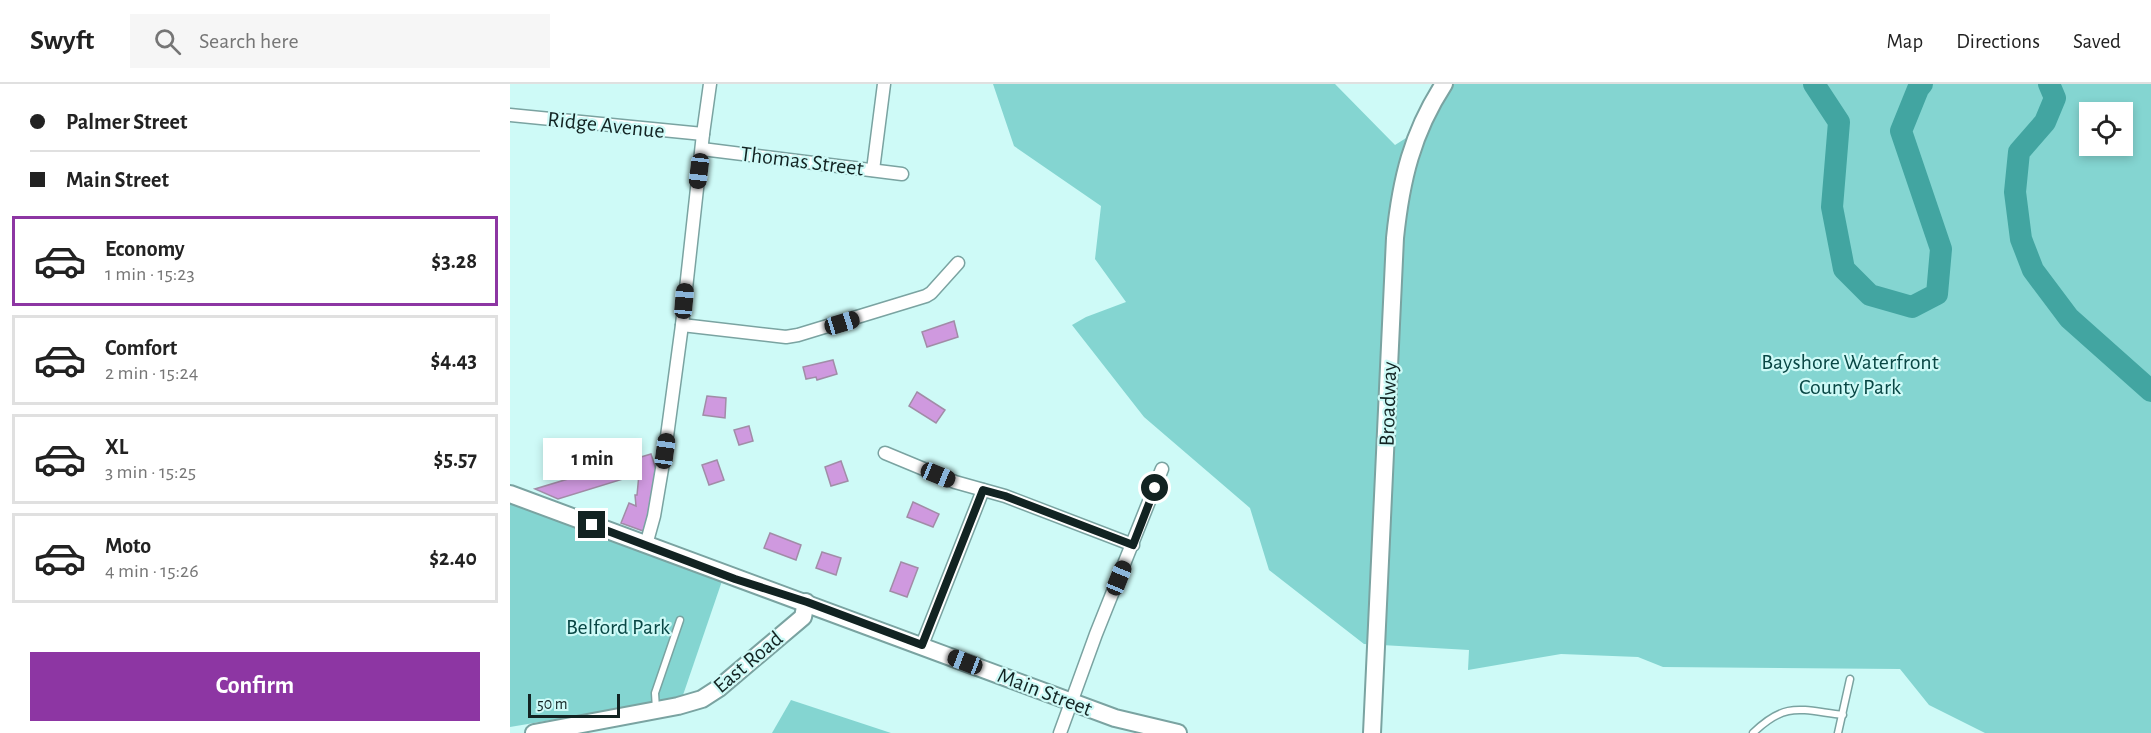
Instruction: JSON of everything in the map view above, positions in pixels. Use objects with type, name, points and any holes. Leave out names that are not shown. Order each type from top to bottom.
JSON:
[{"type":"street","points":[[646,545],[654,516],[665,451],[682,325],[702,134],[710,84]]},
{"type":"street","points":[[873,170],[884,84]]},
{"type":"street","name":"Broadway","points":[[1372,733],[1395,238],[1405,169],[1425,117],[1444,84]]},
{"type":"street","name":"Ridge Avenue","points":[[510,114],[702,134]]},
{"type":"street","name":"Thomas Street","points":[[702,149],[902,174]]},
{"type":"street","points":[[682,325],[786,337],[798,335],[926,296],[958,264]]},
{"type":"street","points":[[885,453],[956,482],[1005,496],[1133,545]]},
{"type":"street","points":[[1060,733],[1096,634],[1162,469]]},
{"type":"street","points":[[922,645],[983,490]]},
{"type":"street","name":"Main Street","points":[[510,494],[735,579],[807,602],[1115,718],[1178,733]]},
{"type":"street","name":"East Road","points":[[534,733],[656,710],[691,702],[711,694],[803,617],[807,602]]},
{"type":"lane","points":[[656,710],[655,693],[680,620]]},
{"type":"lane","points":[[1838,733],[1850,680]]},
{"type":"lane","points":[[1752,733],[1764,722],[1792,709],[1842,715]]},
{"type":"green space","name":"Bayshore Waterfront County Park","points":[[993,84],[1335,84],[1395,145],[1422,128],[1446,84],[2151,84],[2151,733],[1985,733],[1929,705],[1900,669],[1663,667],[1638,657],[1561,654],[1468,670],[1469,650],[1364,644],[1269,570],[1250,508],[1144,417],[1072,325],[1086,317],[1126,302],[1095,259],[1101,206],[1014,146]]},
{"type":"green space","name":"Belford Park","points":[[510,501],[722,581],[682,698],[510,727]]},
{"type":"green space","points":[[791,700],[891,733],[772,733]]},
{"type":"building","points":[[954,321],[958,337],[927,347],[922,332]]},
{"type":"building","points":[[833,360],[837,374],[817,380],[816,377],[806,379],[803,367]]},
{"type":"building","points":[[917,392],[945,410],[936,423],[909,406]]},
{"type":"building","points":[[707,396],[726,398],[725,418],[703,415]]},
{"type":"building","points":[[749,426],[753,441],[739,445],[734,430]]},
{"type":"building","points":[[651,454],[656,469],[650,512],[643,531],[621,523],[629,503],[636,506],[635,495],[637,495],[639,474],[558,499],[535,489]]},
{"type":"building","points":[[717,460],[724,480],[709,485],[702,465]]},
{"type":"building","points":[[841,461],[848,481],[831,486],[825,467]]},
{"type":"building","points":[[913,502],[939,514],[933,527],[907,517]]},
{"type":"building","points":[[770,533],[801,545],[796,560],[764,548]]},
{"type":"building","points":[[822,552],[841,558],[836,575],[816,568]]},
{"type":"building","points":[[901,562],[918,568],[907,597],[890,591]]},
{"type":"waterway","points":[[1814,84],[1839,122],[1832,207],[1844,269],[1870,295],[1912,307],[1937,294],[1941,249],[1901,131],[1922,84]]},
{"type":"waterway","points":[[2049,84],[2055,98],[2045,122],[2019,152],[2015,192],[2021,239],[2033,270],[2069,318],[2151,391]]},
{"type":"route","points":[[592,525],[735,579],[807,602],[922,645],[983,490],[1005,496],[1133,545],[1155,488]]}]
